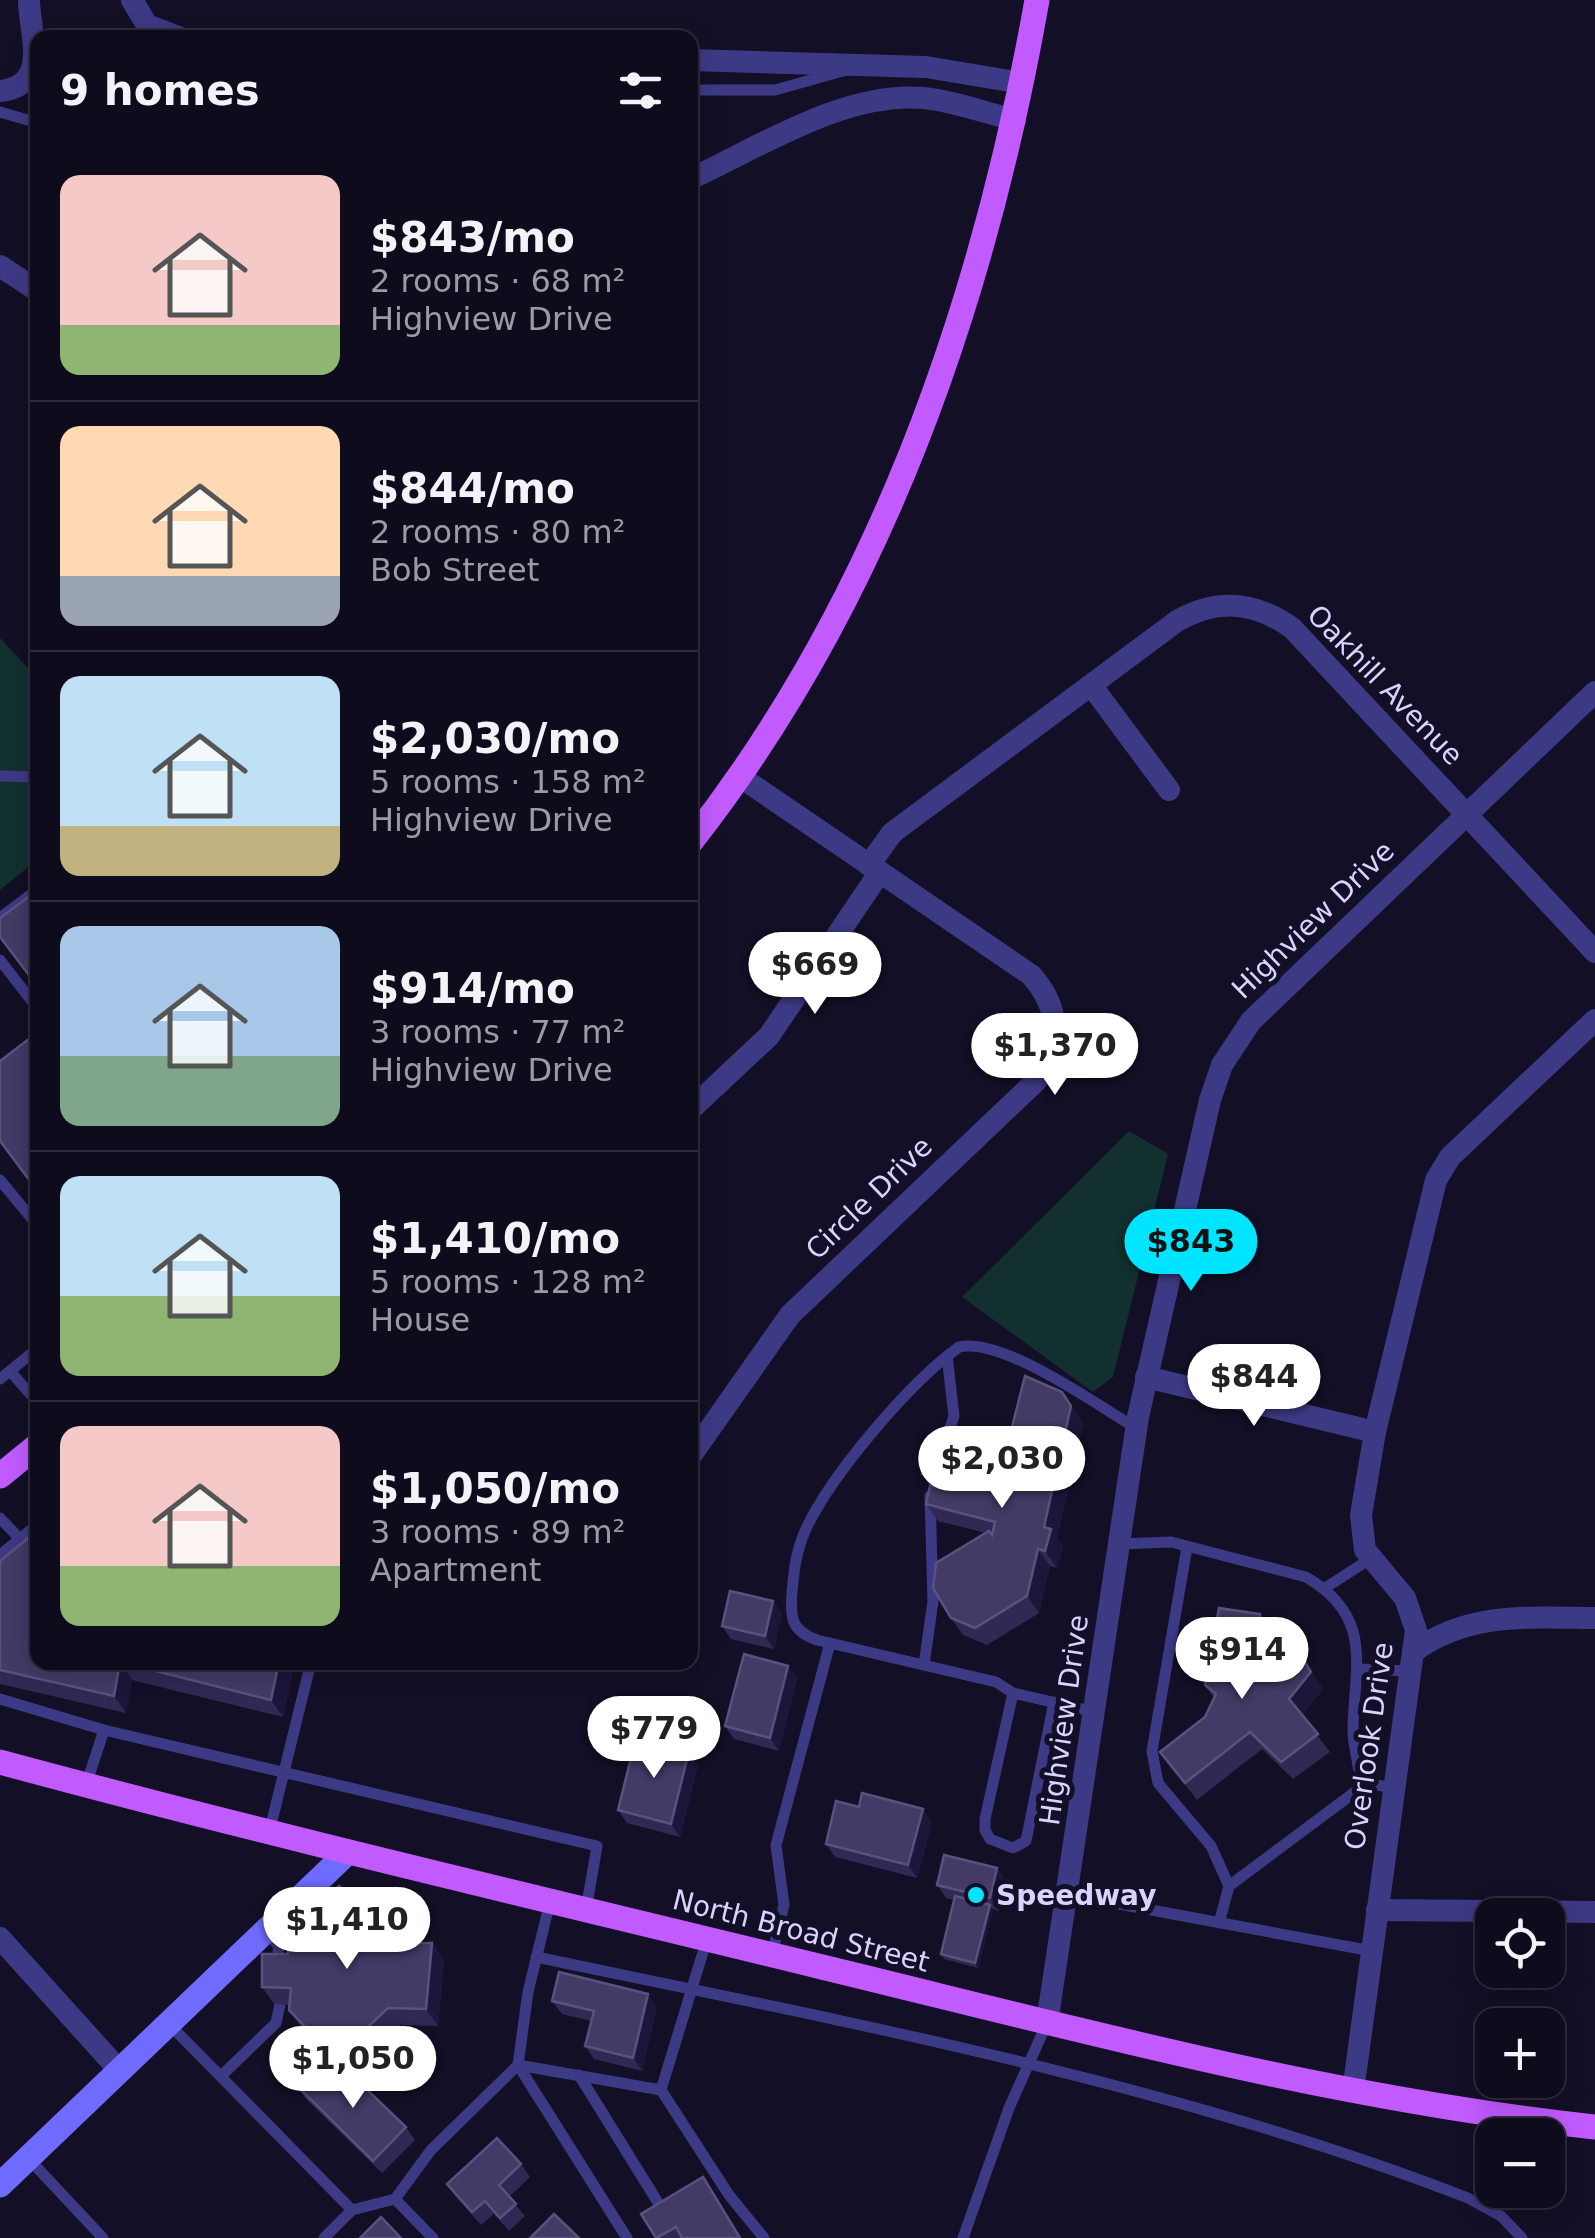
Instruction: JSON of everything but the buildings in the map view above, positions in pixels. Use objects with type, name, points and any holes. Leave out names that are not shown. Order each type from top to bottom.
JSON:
[{"type":"main road","points":[[698,832],[739,776],[818,650],[861,566],[930,404],[972,284],[1015,120],[1037,0]]},
{"type":"main road","points":[[0,1476],[30,1459]]},
{"type":"main road","name":"North Broad Street","points":[[0,1762],[269,1833],[1047,2023],[1353,2092],[1595,2127]]},
{"type":"main road","points":[[0,2185],[348,1852]]},
{"type":"street","points":[[28,0],[33,30]]},
{"type":"street","points":[[132,0],[148,26],[158,30]]},
{"type":"street","points":[[698,60],[926,67],[1022,83]]},
{"type":"street","points":[[0,91],[24,81],[30,74]]},
{"type":"street","points":[[698,174],[823,117],[883,101],[924,98],[1015,120]]},
{"type":"street","points":[[0,266],[30,286]]},
{"type":"street","name":"Oakhill Avenue","points":[[698,1103],[769,1036],[875,868],[892,834],[1192,612],[1226,604],[1260,609],[1292,628],[1595,952]]},
{"type":"street","points":[[1091,686],[1169,790]]},
{"type":"street","name":"Highview Drive","points":[[1047,2023],[1070,1895],[1136,1428],[1210,1100],[1222,1065],[1251,1021],[1595,692]]},
{"type":"street","name":"Circle Drive","points":[[698,1446],[790,1315],[1036,1081],[1050,1060],[1056,1024],[1043,988],[1031,975],[739,776]]},
{"type":"street","name":"Overlook Drive","points":[[1353,2092],[1416,1630],[1410,1608],[1370,1558],[1360,1526],[1374,1432],[1441,1170],[1595,1020]]},
{"type":"street","points":[[1146,1377],[1374,1432]]},
{"type":"street","points":[[1412,1662],[1444,1632],[1492,1618],[1595,1618]]},
{"type":"street","points":[[1377,1910],[1595,1912]]},
{"type":"street","points":[[0,1938],[119,2070]]},
{"type":"lane","points":[[698,90],[774,90],[817,82],[856,66]]},
{"type":"lane","points":[[0,112],[30,121]]},
{"type":"lane","points":[[0,776],[30,777]]},
{"type":"lane","points":[[0,918],[30,895]]},
{"type":"lane","points":[[0,960],[30,999]]},
{"type":"lane","points":[[0,1180],[30,1216]]},
{"type":"lane","points":[[1095,1712],[1013,1693],[996,1682],[808,1637],[791,1622],[793,1566],[806,1528],[876,1429],[959,1347],[979,1347],[1060,1384],[1136,1428]]},
{"type":"lane","points":[[30,1355],[5,1375],[30,1396]]},
{"type":"lane","points":[[924,1665],[933,1602],[928,1504],[954,1416],[946,1356]]},
{"type":"lane","points":[[0,1518],[19,1538]]},
{"type":"lane","points":[[0,1556],[30,1530]]},
{"type":"lane","points":[[1119,1544],[1171,1542],[1306,1577],[1325,1588],[1342,1608],[1358,1642],[1352,1731],[1359,1789],[1229,1886],[1218,1923]]},
{"type":"lane","points":[[1187,1547],[1152,1752],[1158,1783],[1211,1846],[1229,1886]]},
{"type":"lane","points":[[1325,1588],[1370,1558]]},
{"type":"lane","points":[[772,1955],[784,1905],[776,1845],[830,1643]]},
{"type":"lane","points":[[1358,1669],[1412,1662]]},
{"type":"lane","points":[[269,1833],[308,1670]]},
{"type":"lane","points":[[1013,1693],[984,1830],[990,1838],[1014,1848],[1021,1847],[1030,1833],[1054,1702]]},
{"type":"lane","points":[[0,1700],[104,1730],[597,1846],[586,1910]]},
{"type":"lane","points":[[86,1786],[104,1730]]},
{"type":"lane","points":[[1360,1782],[1394,1788]]},
{"type":"lane","points":[[1070,1895],[1372,1952]]},
{"type":"lane","points":[[324,2238],[352,2210],[395,2199],[431,2150],[518,2065],[536,1957],[550,1901]]},
{"type":"lane","points":[[265,1930],[278,1945],[280,1972]]},
{"type":"lane","points":[[662,2090],[707,1939]]},
{"type":"lane","points":[[536,1957],[1030,2067],[1232,2118],[1422,2180],[1501,2216],[1522,2238]]},
{"type":"lane","points":[[221,2076],[276,2022],[280,2004]]},
{"type":"lane","points":[[168,2023],[352,2210]]},
{"type":"lane","points":[[964,2238],[1009,2108],[1047,2023]]},
{"type":"lane","points":[[518,2065],[662,2090],[730,2195],[764,2238]]},
{"type":"lane","points":[[518,2065],[627,2238]]},
{"type":"lane","points":[[578,2075],[662,2209]]},
{"type":"lane","points":[[28,2158],[103,2238]]},
{"type":"lane","points":[[395,2199],[433,2238]]},
{"type":"green space","points":[[0,638],[30,670],[30,866],[0,890]]},
{"type":"green space","points":[[1129,1131],[1168,1154],[1113,1377],[1093,1392],[962,1297]]},
{"type":"place","name":"Speedway","points":[[976,1895]]}]
